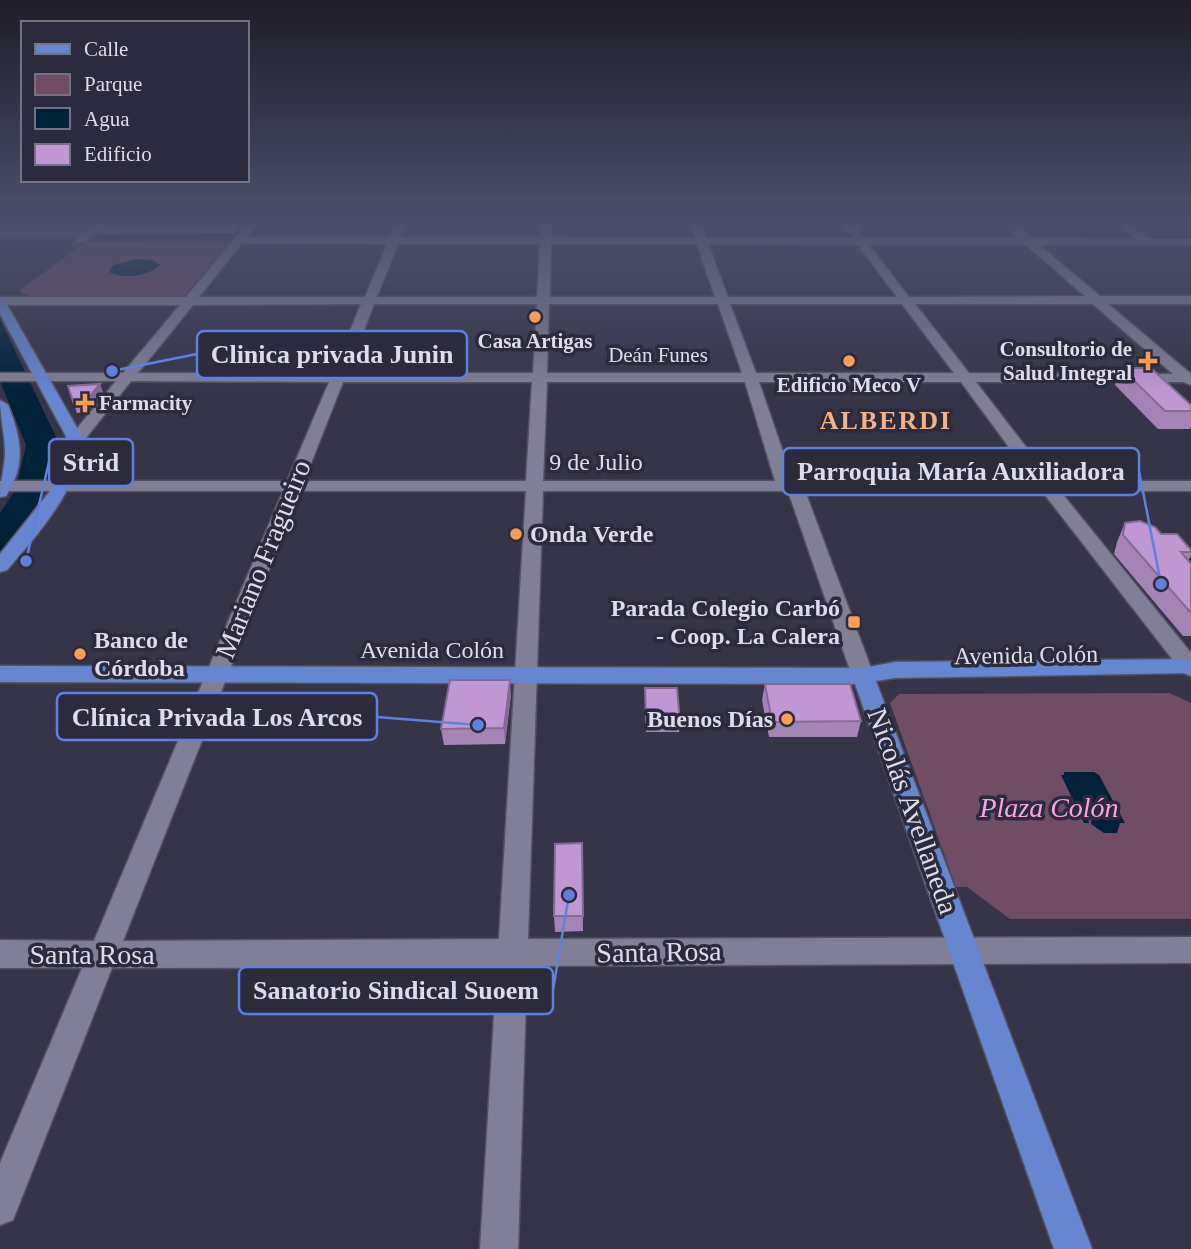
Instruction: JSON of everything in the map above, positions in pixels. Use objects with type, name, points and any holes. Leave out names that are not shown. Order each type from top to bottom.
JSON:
[{"type":"main road","points":[[0,302],[76,440],[61,486],[0,566]]},
{"type":"main road","points":[[0,405],[15,450],[1,488]]},
{"type":"main road","name":"Avenida Colón","points":[[0,674],[215,677],[863,676],[899,682],[1191,670]]},
{"type":"main road","name":"Nicolás Avellaneda","points":[[863,676],[1073,1249]]},
{"type":"street","points":[[76,440],[207,278]]},
{"type":"street","name":"Mariano Fragueiro","points":[[0,1207],[378,278]]},
{"type":"street","points":[[499,1249],[545,278]]},
{"type":"street","name":"Nicolás Avellaneda","points":[[715,278],[784,481],[794,488],[863,676]]},
{"type":"street","points":[[888,278],[1191,670]]},
{"type":"street","points":[[1070,278],[1189,379]]},
{"type":"street","points":[[0,302],[1191,300]]},
{"type":"street","name":"Deán Funes","points":[[0,377],[750,376],[1189,379]]},
{"type":"street","name":"9 de Julio","points":[[1,488],[1191,486]]},
{"type":"street","name":"Santa Rosa","points":[[0,954],[514,954],[963,947],[1191,950]]},
{"type":"green space","points":[[36,278],[199,278],[184,296],[29,296],[19,291]]},
{"type":"green space","name":"Plaza Colón","points":[[1169,693],[1191,703],[1191,919],[1010,919],[967,887],[956,887],[890,703],[899,694]]},
{"type":"water","points":[[0,319],[56,437],[57,454],[54,470],[40,499],[0,552],[0,513],[16,489],[26,445],[0,381]]},
{"type":"water","points":[[1064,772],[1094,772],[1099,775],[1125,823],[1120,823],[1117,833],[1104,833],[1091,824],[1092,814],[1109,814],[1101,811],[1092,812],[1088,818],[1089,823],[1084,823],[1061,775],[1064,775]]},
{"type":"building","points":[[1121,368],[1151,368],[1191,405],[1191,411],[1165,411]]},
{"type":"building","points":[[100,384],[84,403],[74,404],[68,386]]},
{"type":"building","points":[[1140,521],[1155,527],[1161,534],[1177,534],[1191,550],[1181,552],[1191,564],[1191,613],[1123,535],[1125,523]]},
{"type":"building","points":[[450,680],[510,680],[504,728],[441,729]]},
{"type":"building","points":[[765,684],[850,684],[861,721],[772,722]]},
{"type":"building","points":[[645,688],[677,688],[680,722],[646,722]]},
{"type":"building","points":[[582,843],[583,916],[554,916],[555,844]]},
{"type":"place","name":"Casa Artigas","points":[[535,317]]},
{"type":"place","name":"Edificio Meco V","points":[[849,361]]},
{"type":"place","name":"Consultorio de Salud Integral","points":[[1148,361]]},
{"type":"place","name":"Clinica privada Junin","points":[[112,371]]},
{"type":"place","name":"Farmacity","points":[[85,403]]},
{"type":"place","name":"Onda Verde","points":[[516,534]]},
{"type":"place","name":"Strid","points":[[26,561]]},
{"type":"place","name":"Parroquia María Auxiliadora","points":[[1161,584]]},
{"type":"place","name":"Parada Colegio Carbó - Coop. La Calera","points":[[854,622]]},
{"type":"place","name":"Banco de Córdoba","points":[[80,654]]},
{"type":"place","name":"Buenos Días","points":[[787,719]]},
{"type":"place","name":"Clínica Privada Los Arcos","points":[[478,725]]},
{"type":"place","name":"Sanatorio Sindical Suoem","points":[[569,895]]},
{"type":"district","name":"ALBERDI","points":[[886,420]]}]
